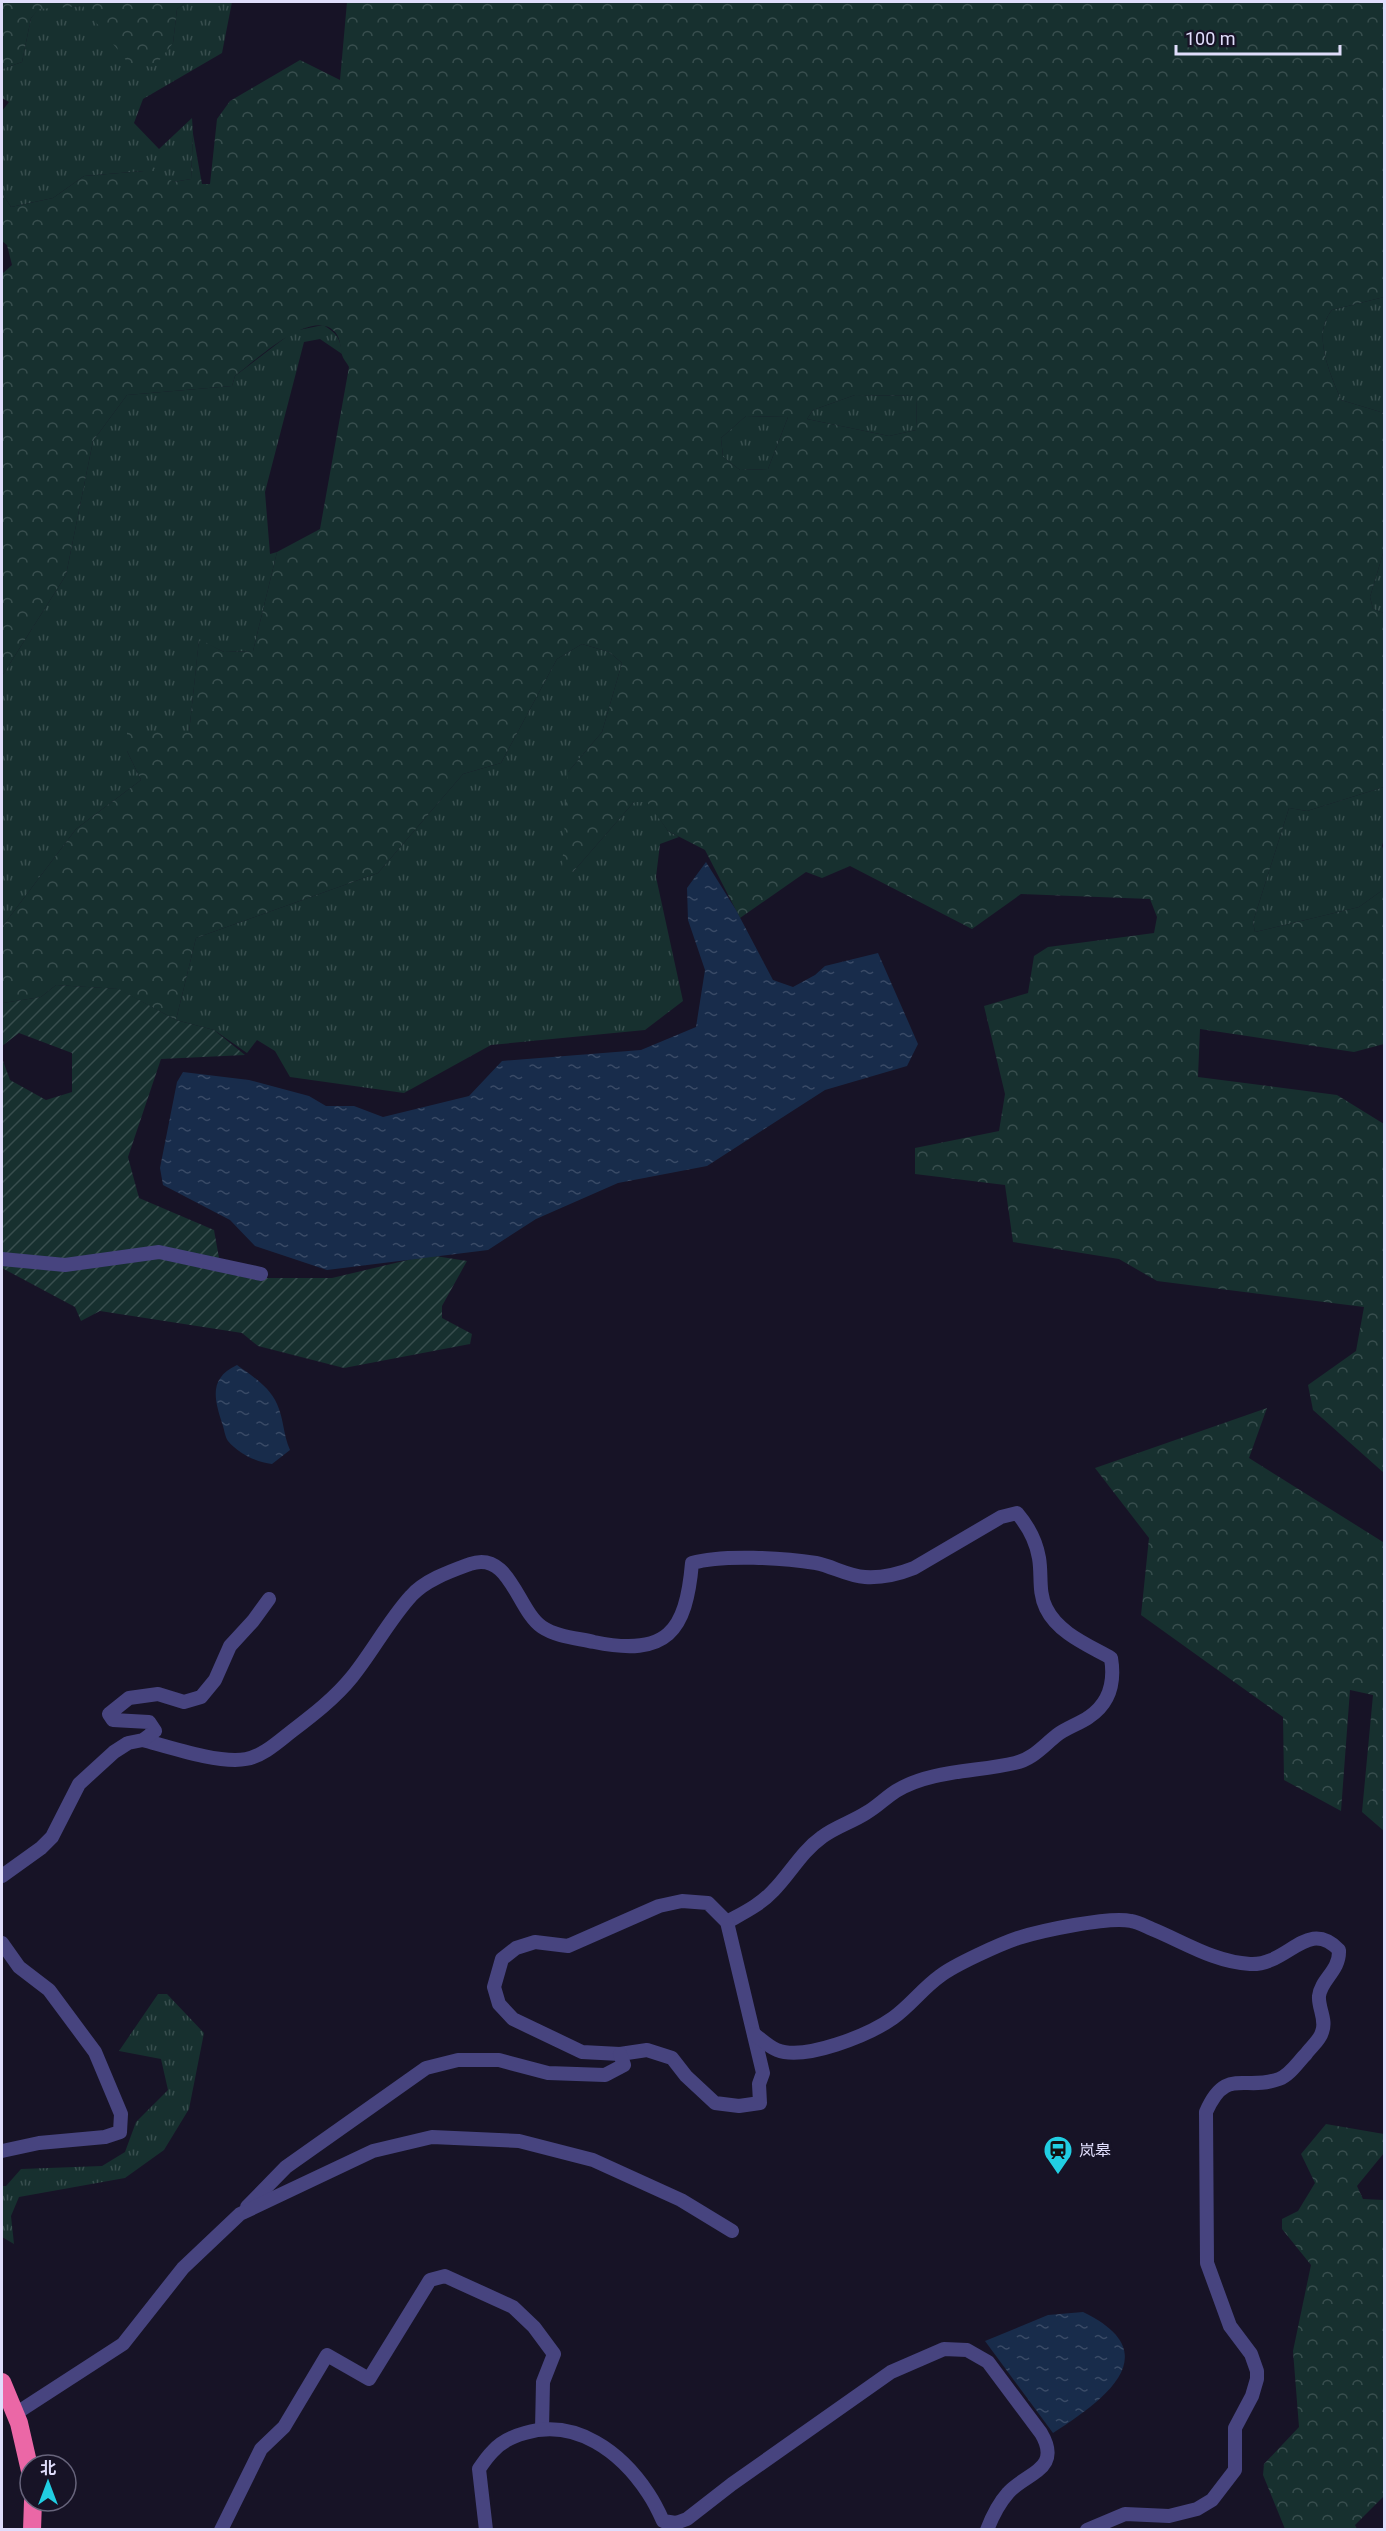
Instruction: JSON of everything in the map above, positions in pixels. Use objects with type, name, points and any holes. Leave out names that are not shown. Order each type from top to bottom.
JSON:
[{"type":"highway","points":[[2,2382],[15,2414],[25,2453]]},
{"type":"highway","points":[[32,2529],[33,2513]]},
{"type":"street","points":[[2,1259],[65,1265],[159,1252],[261,1274]]},
{"type":"street","points":[[2,1876],[41,1848],[52,1837],[79,1784],[114,1752],[128,1743],[143,1740],[223,1759],[246,1759],[269,1750],[323,1707],[352,1677],[412,1594],[442,1575],[474,1563],[490,1563],[504,1573],[529,1615],[549,1630],[608,1645],[644,1646],[661,1640],[674,1630],[689,1597],[692,1563],[709,1559],[784,1560],[817,1563],[864,1577],[899,1574],[914,1568],[1001,1517],[1017,1513],[1035,1541],[1039,1558],[1041,1594],[1046,1610],[1067,1633],[1111,1658],[1114,1674],[1111,1692],[1102,1706],[1089,1717],[1059,1733],[1032,1756],[1018,1763],[947,1774],[896,1791],[868,1812],[822,1837],[796,1862],[773,1891],[760,1903],[727,1922]]},
{"type":"street","points":[[143,1740],[155,1731],[149,1722],[114,1720],[109,1714],[129,1698],[158,1694],[184,1702],[201,1697],[215,1680],[230,1646],[253,1622],[269,1599]]},
{"type":"street","points":[[682,1901],[708,1903],[727,1922],[763,2073],[759,2084],[760,2103],[739,2106],[715,2103],[686,2076],[672,2058],[648,2050],[620,2054],[582,2052],[513,2019],[499,2004],[494,1987],[502,1959],[516,1948],[535,1942],[568,1946],[660,1906],[682,1901]]},
{"type":"street","points":[[754,2034],[777,2050],[803,2051],[839,2045],[871,2032],[894,2018],[922,1991],[949,1970],[1018,1938],[1064,1927],[1130,1920],[1212,1956],[1249,1964],[1278,1959],[1309,1938],[1317,1937],[1333,1944],[1339,1950],[1339,1959],[1321,1989],[1319,1998],[1324,2024],[1318,2040],[1287,2075],[1270,2081],[1230,2084],[1214,2094],[1206,2112],[1207,2263],[1230,2326],[1251,2354],[1257,2371],[1252,2396],[1234,2428],[1235,2470],[1212,2500],[1197,2509],[1169,2516],[1125,2514],[1087,2529]]},
{"type":"street","points":[[2,1943],[19,1966],[49,1990],[95,2052],[121,2114],[120,2132],[105,2137],[39,2143],[2,2150]]},
{"type":"street","points":[[15,2414],[123,2344],[183,2268],[286,2167],[426,2068],[458,2060],[499,2060],[548,2073],[605,2074],[624,2065],[620,2054]]},
{"type":"street","points":[[240,2214],[373,2151],[432,2137],[519,2141],[593,2160],[681,2200],[732,2231]]},
{"type":"street","points":[[221,2529],[261,2449],[284,2427],[327,2355],[369,2379],[430,2280],[445,2276],[513,2307],[534,2327],[554,2354],[543,2382],[542,2429]]},
{"type":"street","points":[[486,2529],[479,2469],[502,2443],[521,2434],[542,2429],[578,2433],[600,2444],[621,2461],[648,2493],[663,2522],[676,2523],[691,2517],[732,2484],[891,2372],[937,2351],[951,2348],[967,2350],[982,2357],[994,2368],[1041,2433],[1046,2445],[1046,2458],[1041,2469],[1008,2492],[987,2529]]},
{"type":"green space","points":[[2,2],[186,2],[177,9],[173,43],[154,67],[129,64],[83,6],[39,9],[31,18],[22,62],[2,69]]},
{"type":"green space","points":[[186,2],[232,2],[222,53],[143,99],[134,123],[159,149],[192,118],[191,179],[173,182],[144,171],[84,176],[53,198],[11,207],[2,193],[2,111],[9,102],[2,98],[2,69],[22,62],[31,18],[39,8],[84,6],[129,63],[173,43],[177,9]]},
{"type":"green space","points":[[347,2],[1384,2],[1384,297],[1332,310],[1323,331],[1323,343],[1328,367],[1341,400],[1384,413],[1384,550],[1370,597],[1373,609],[1384,613],[1384,787],[1307,811],[1289,808],[1253,922],[1255,932],[1359,907],[1384,889],[1384,1044],[1354,1052],[1200,1029],[1198,1077],[1337,1095],[1384,1124],[1384,1473],[1313,1410],[1308,1385],[1356,1351],[1364,1307],[1157,1281],[1119,1259],[1013,1242],[1005,1185],[915,1174],[915,1148],[999,1131],[1005,1094],[984,1006],[1028,993],[1034,956],[1048,947],[1154,933],[1157,917],[1150,899],[1021,894],[972,929],[850,866],[822,878],[806,872],[740,918],[705,850],[668,831],[647,802],[634,802],[573,872],[562,869],[568,772],[602,732],[622,663],[609,652],[582,644],[557,659],[501,763],[463,774],[378,873],[196,938],[176,1020],[118,989],[56,985],[41,997],[3,1003],[2,1008],[2,927],[76,829],[141,780],[127,751],[127,731],[189,733],[199,639],[224,652],[253,651],[277,552],[320,529],[349,367],[335,332],[325,326],[312,326],[298,331],[269,349],[235,376],[232,386],[127,395],[93,441],[66,575],[2,676],[2,274],[12,265],[7,245],[2,241],[2,193],[11,207],[53,198],[84,176],[144,171],[147,162],[173,182],[191,179],[193,134],[202,184],[210,184],[217,119],[230,101],[300,60],[340,80]],"holes":[[[855,395],[917,396],[916,430],[889,436],[807,419],[813,410]],[[746,416],[788,417],[768,469],[740,470],[723,457],[721,438]]]},
{"type":"green space","points":[[1384,297],[1384,413],[1341,400],[1328,367],[1323,331],[1332,310]]},
{"type":"green space","points":[[323,325],[337,336],[342,354],[320,339],[304,342],[265,492],[270,554],[277,552],[253,651],[224,652],[199,640],[189,733],[127,751],[141,780],[76,829],[2,927],[2,676],[66,575],[93,441],[127,395],[232,386],[235,376],[294,331]]},
{"type":"green space","points":[[855,395],[917,396],[916,430],[889,436],[807,419],[813,410]]},
{"type":"green space","points":[[746,416],[788,417],[768,469],[740,470],[723,457],[721,438]]},
{"type":"green space","points":[[1384,550],[1384,613],[1373,609],[1370,597]]},
{"type":"green space","points":[[582,644],[609,652],[622,663],[602,732],[568,772],[573,872],[634,802],[648,802],[668,831],[679,837],[660,844],[656,877],[683,1001],[645,1030],[491,1045],[404,1093],[290,1077],[275,1051],[257,1040],[247,1053],[214,1030],[176,1020],[196,938],[378,873],[463,774],[501,763],[557,659]]},
{"type":"green space","points":[[1384,787],[1382,846],[1384,889],[1359,907],[1255,932],[1253,922],[1289,808],[1307,811]]},
{"type":"green space","points":[[56,985],[119,989],[176,1020],[214,1030],[245,1055],[161,1059],[128,1157],[139,1198],[214,1230],[219,1258],[246,1278],[332,1278],[429,1255],[467,1261],[442,1306],[442,1318],[472,1334],[470,1344],[344,1368],[258,1346],[242,1333],[100,1311],[81,1321],[75,1307],[2,1268],[2,1058],[10,1080],[46,1100],[72,1092],[72,1053],[19,1033],[2,1046],[2,1008],[3,1003],[41,997]]},
{"type":"green space","points":[[1267,1408],[1249,1458],[1383,1542],[1384,1540],[1384,1831],[1362,1812],[1373,1695],[1350,1690],[1341,1811],[1284,1780],[1283,1717],[1141,1615],[1149,1538],[1095,1468]]},
{"type":"green space","points":[[158,1994],[167,1994],[204,2033],[189,2109],[164,2150],[125,2178],[19,2197],[11,2216],[14,2244],[2,2237],[2,2186],[6,2186],[21,2169],[102,2166],[125,2152],[136,2122],[168,2090],[161,2059],[119,2051]]},
{"type":"green space","points":[[1326,2124],[1384,2134],[1384,2153],[1357,2186],[1363,2199],[1384,2200],[1384,2496],[1355,2525],[1357,2529],[1285,2529],[1263,2475],[1264,2464],[1299,2427],[1293,2351],[1311,2265],[1282,2229],[1282,2219],[1298,2211],[1315,2183],[1301,2154]]},
{"type":"water","points":[[706,862],[736,910],[773,980],[793,987],[815,975],[825,966],[878,953],[918,1044],[907,1066],[825,1090],[707,1166],[618,1183],[536,1219],[488,1250],[327,1270],[255,1246],[230,1220],[163,1185],[160,1168],[177,1082],[183,1072],[249,1080],[309,1096],[326,1106],[354,1106],[383,1117],[469,1096],[502,1061],[641,1050],[696,1027],[705,970],[688,920],[687,888]]},
{"type":"water","points":[[237,1365],[265,1387],[274,1398],[279,1410],[290,1450],[272,1464],[243,1453],[232,1446],[226,1437],[217,1405],[216,1390],[222,1376]]},
{"type":"water","points":[[1083,2312],[1109,2328],[1122,2344],[1125,2360],[1119,2376],[1107,2392],[1053,2433],[985,2341],[1048,2315]]},
{"type":"place","name":"岚皋","points":[[1058,2176]]}]
